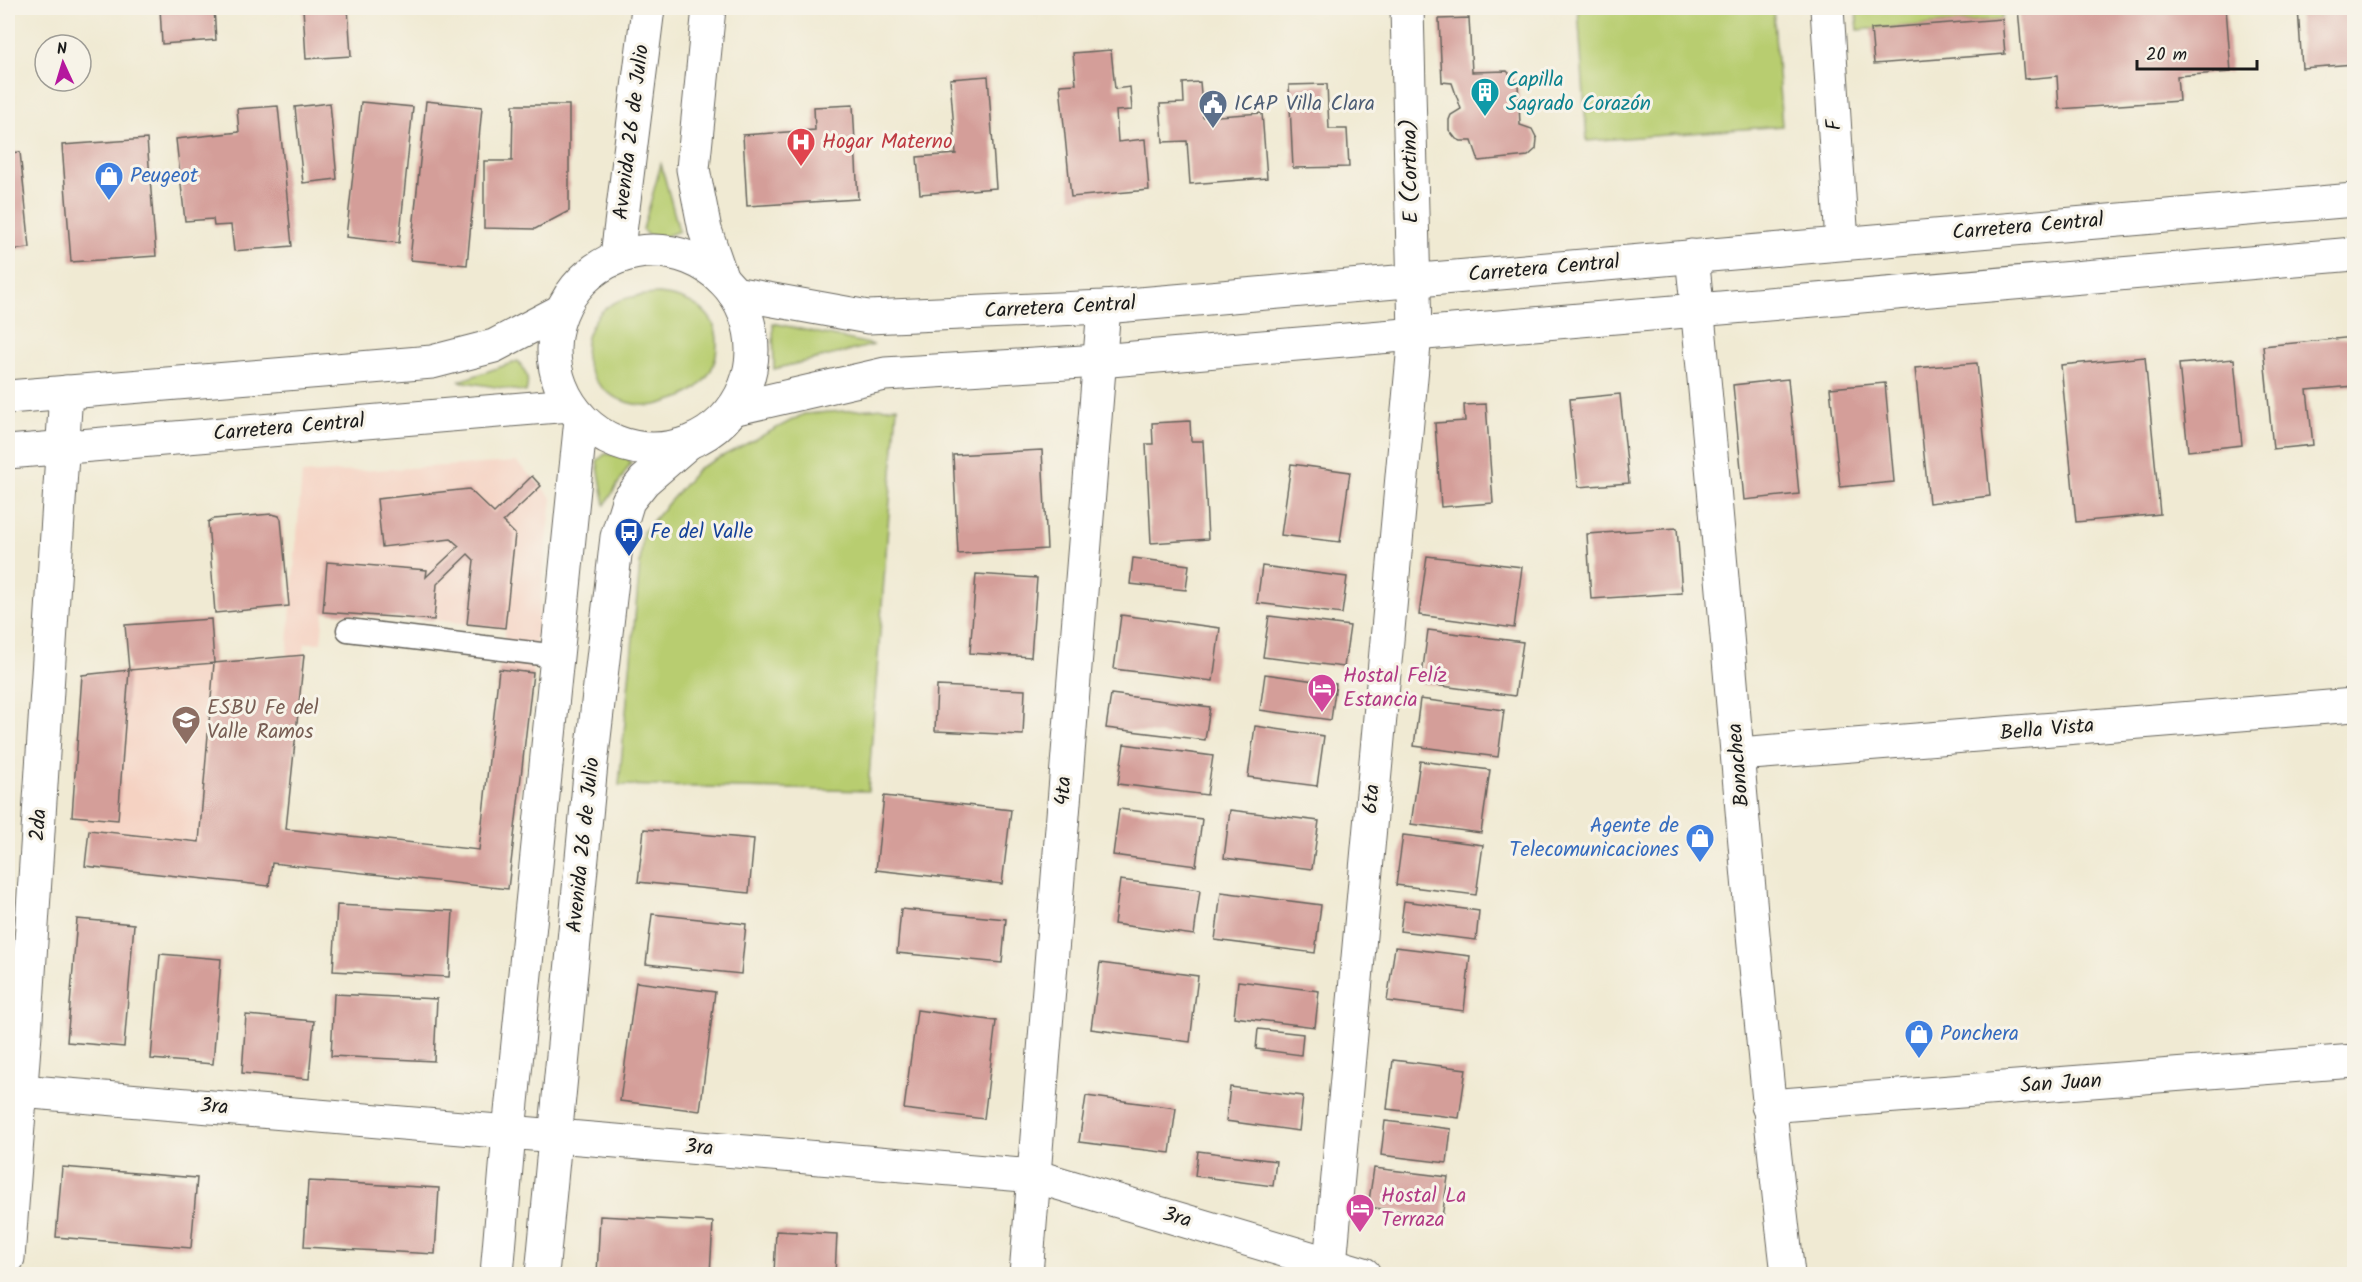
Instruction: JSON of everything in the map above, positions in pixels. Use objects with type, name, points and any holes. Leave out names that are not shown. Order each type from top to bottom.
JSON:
[{"type":"main road","name":"Avenida 26 de Julio","points":[[617,256],[648,8]]},
{"type":"main road","points":[[709,8],[693,169],[705,230],[728,286],[748,318],[754,346],[751,374],[737,408],[709,433],[688,443],[660,449],[631,447],[604,436],[576,412],[559,385],[553,362],[552,338],[557,313],[573,288],[594,270],[617,256],[644,252],[673,254],[699,262],[728,286]]},
{"type":"main road","name":"E (Cortina)","points":[[1407,8],[1415,334]]},
{"type":"main road","name":"F","points":[[1827,8],[1842,243]]},
{"type":"main road","name":"Carretera Central","points":[[728,286],[868,317],[1104,307],[2355,200]]},
{"type":"main road","points":[[737,408],[885,374],[1099,361],[2355,254]]},
{"type":"main road","name":"Bonachea","points":[[1692,256],[1739,754],[1768,1106],[1788,1275]]},
{"type":"main road","name":"4ta","points":[[1026,1275],[1104,307]]},
{"type":"main road","points":[[8,397],[432,362],[494,346],[557,313]]},
{"type":"main road","name":"6ta","points":[[1330,1264],[1415,334]]},
{"type":"main road","name":"2da","points":[[8,1258],[20,1091],[17,1020],[66,392]]},
{"type":"main road","points":[[497,1275],[509,1131],[557,656],[576,412]]},
{"type":"main road","name":"Carretera Central","points":[[8,452],[576,412]]},
{"type":"main road","name":"Avenida 26 de Julio","points":[[542,1275],[591,764],[617,537],[628,501],[644,481],[688,443]]},
{"type":"main road","name":"Bella Vista","points":[[1739,754],[2355,705]]},
{"type":"main road","name":"San Juan","points":[[1768,1106],[2355,1061]]},
{"type":"main road","name":"3ra","points":[[20,1091],[1034,1176],[1364,1275]]},
{"type":"lane","points":[[348,630],[557,656]]},
{"type":"shaded area","name":"ESBU Fe del Valle Ramos","points":[[517,462],[552,498],[508,889],[272,863],[269,886],[85,866],[89,830],[72,816],[82,675],[287,656],[302,474]],"holes":[[[324,612],[505,628],[478,849],[286,829],[305,643],[321,643]]]},
{"type":"green space","points":[[1578,8],[1773,8],[1782,126],[1587,141]]},
{"type":"green space","points":[[1856,8],[2002,8],[2002,19],[1858,30]]},
{"type":"green space","points":[[661,164],[679,231],[664,237],[647,235],[643,229]]},
{"type":"green space","points":[[659,294],[690,302],[706,314],[716,332],[715,361],[703,382],[682,397],[656,405],[627,402],[603,388],[594,378],[585,352],[587,337],[592,325],[603,310],[618,301]]},
{"type":"green space","points":[[773,323],[874,345],[774,369]]},
{"type":"green space","points":[[518,361],[526,375],[528,383],[526,392],[459,381]]},
{"type":"green space","points":[[897,407],[868,791],[619,785],[643,532],[699,468],[804,414]]},
{"type":"green space","points":[[605,454],[626,456],[631,463],[605,505],[597,461]]},
{"type":"building","points":[[160,8],[214,8],[216,40],[162,44]]},
{"type":"building","points":[[303,8],[348,8],[351,56],[306,59]]},
{"type":"building","points":[[2018,8],[2226,8],[2231,72],[2177,76],[2179,101],[2059,109],[2057,76],[2024,79]]},
{"type":"building","points":[[2298,8],[2354,8],[2354,64],[2302,68]]},
{"type":"building","name":"Capilla Sagrado Corazón","points":[[1469,18],[1472,72],[1507,71],[1518,83],[1520,125],[1532,129],[1537,139],[1536,149],[1528,156],[1479,161],[1472,141],[1456,139],[1449,130],[1451,115],[1461,109],[1452,83],[1442,82],[1439,19]]},
{"type":"building","points":[[2002,19],[2005,54],[1874,64],[1871,29]]},
{"type":"building","points":[[1111,50],[1115,89],[1130,87],[1132,110],[1116,111],[1118,142],[1145,139],[1149,190],[1071,197],[1060,85],[1076,84],[1073,53]]},
{"type":"building","points":[[988,76],[996,188],[920,194],[917,157],[956,154],[950,79]]},
{"type":"building","name":"ICAP Villa Clara","points":[[1200,82],[1203,117],[1262,113],[1267,178],[1190,184],[1187,141],[1163,142],[1160,104],[1184,103],[1183,83]]},
{"type":"building","points":[[1327,84],[1329,129],[1347,129],[1349,167],[1293,168],[1289,85]]},
{"type":"building","points":[[426,101],[482,107],[467,265],[410,260]]},
{"type":"building","points":[[361,102],[413,107],[399,243],[346,237]]},
{"type":"building","points":[[330,103],[337,179],[303,183],[295,107]]},
{"type":"building","points":[[513,105],[569,105],[569,211],[535,229],[484,228],[484,161],[512,161]]},
{"type":"building","name":"Hogar Materno","points":[[853,105],[858,199],[747,206],[743,135],[815,130],[814,107]]},
{"type":"building","points":[[278,106],[292,246],[234,251],[231,225],[214,226],[213,219],[185,221],[176,139],[239,132],[237,109]]},
{"type":"building","name":"Peugeot","points":[[147,139],[156,256],[71,262],[62,145]]},
{"type":"building","points":[[20,152],[30,248],[8,250],[8,153]]},
{"type":"building","points":[[2354,337],[2354,386],[2307,390],[2313,445],[2273,449],[2263,346]]},
{"type":"building","points":[[2145,357],[2160,514],[2076,522],[2061,365]]},
{"type":"building","points":[[2234,359],[2242,445],[2188,451],[2179,364]]},
{"type":"building","points":[[1977,363],[1990,496],[1929,503],[1915,368]]},
{"type":"building","points":[[1788,379],[1799,494],[1744,500],[1733,385]]},
{"type":"building","points":[[1885,383],[1894,482],[1840,487],[1830,388]]},
{"type":"building","points":[[1620,394],[1629,483],[1578,487],[1570,399]]},
{"type":"building","points":[[1486,404],[1493,503],[1441,507],[1435,423],[1465,421],[1464,405]]},
{"type":"building","points":[[1190,421],[1191,441],[1203,441],[1208,539],[1151,543],[1146,444],[1153,444],[1152,423]]},
{"type":"building","points":[[1042,450],[1047,549],[958,554],[953,455]]},
{"type":"building","points":[[1291,464],[1350,472],[1340,542],[1281,535]]},
{"type":"building","points":[[532,476],[541,486],[503,522],[515,534],[505,628],[467,624],[474,560],[468,554],[437,584],[434,620],[323,612],[327,562],[427,570],[426,577],[459,546],[451,539],[382,547],[377,499],[469,489],[494,513]]},
{"type":"building","points":[[272,514],[281,519],[289,606],[215,613],[208,522],[213,519]]},
{"type":"building","points":[[1677,528],[1682,593],[1591,599],[1587,534]]},
{"type":"building","points":[[1427,556],[1522,567],[1514,628],[1419,615]]},
{"type":"building","points":[[1133,558],[1189,565],[1186,590],[1130,584]]},
{"type":"building","points":[[1262,566],[1347,577],[1342,614],[1257,603]]},
{"type":"building","points":[[976,574],[1037,578],[1031,657],[970,653]]},
{"type":"building","points":[[1121,615],[1220,628],[1213,681],[1114,669]]},
{"type":"building","points":[[1269,616],[1350,626],[1344,667],[1263,657]]},
{"type":"building","points":[[211,619],[214,663],[129,670],[125,625]]},
{"type":"building","points":[[1428,630],[1523,642],[1515,696],[1421,683]]},
{"type":"building","points":[[304,655],[286,829],[479,850],[499,669],[533,673],[508,889],[272,863],[269,886],[85,866],[89,830],[199,842],[214,663]]},
{"type":"building","points":[[129,670],[118,820],[72,816],[82,675]]},
{"type":"building","points":[[1265,674],[1336,684],[1331,720],[1260,710]]},
{"type":"building","points":[[937,686],[1025,690],[1023,735],[935,731]]},
{"type":"building","points":[[1111,694],[1210,707],[1205,740],[1106,728]]},
{"type":"building","points":[[1420,699],[1504,710],[1498,757],[1414,746]]},
{"type":"building","points":[[1255,726],[1324,736],[1317,786],[1248,777]]},
{"type":"building","points":[[1124,744],[1213,756],[1207,795],[1118,784]]},
{"type":"building","points":[[1420,761],[1490,770],[1481,833],[1411,824]]},
{"type":"building","points":[[884,796],[1011,810],[1002,884],[876,870]]},
{"type":"building","points":[[1119,809],[1202,819],[1196,866],[1113,855]]},
{"type":"building","points":[[1230,810],[1319,821],[1312,869],[1224,858]]},
{"type":"building","points":[[644,829],[754,839],[749,893],[638,882]]},
{"type":"building","points":[[1403,835],[1483,845],[1476,895],[1396,885]]},
{"type":"building","points":[[1120,880],[1200,890],[1194,935],[1114,924]]},
{"type":"building","points":[[1221,892],[1321,905],[1315,953],[1215,940]]},
{"type":"building","points":[[1404,901],[1479,911],[1476,940],[1400,931]]},
{"type":"building","points":[[337,905],[453,911],[449,977],[333,971]]},
{"type":"building","points":[[901,909],[1006,919],[1002,963],[897,953]]},
{"type":"building","points":[[652,914],[746,924],[741,974],[646,964]]},
{"type":"building","points":[[77,919],[134,924],[124,1047],[67,1042]]},
{"type":"building","points":[[1395,947],[1470,956],[1464,1011],[1387,1001]]},
{"type":"building","points":[[160,954],[221,959],[213,1064],[151,1059]]},
{"type":"building","points":[[1100,963],[1198,976],[1190,1042],[1091,1029]]},
{"type":"building","points":[[1238,981],[1319,991],[1315,1027],[1234,1017]]},
{"type":"building","points":[[636,982],[715,992],[700,1111],[620,1101]]},
{"type":"building","points":[[334,994],[437,999],[434,1061],[331,1056]]},
{"type":"building","points":[[917,1010],[996,1021],[984,1119],[904,1109]]},
{"type":"building","points":[[246,1015],[314,1021],[309,1079],[242,1073]]},
{"type":"building","points":[[1258,1029],[1303,1034],[1301,1055],[1256,1049]]},
{"type":"building","points":[[1393,1060],[1466,1069],[1459,1118],[1387,1109]]},
{"type":"building","points":[[1230,1087],[1303,1096],[1299,1131],[1226,1121]]},
{"type":"building","points":[[1086,1096],[1176,1108],[1170,1153],[1079,1142]]},
{"type":"building","points":[[1385,1121],[1451,1129],[1447,1163],[1381,1155]]},
{"type":"building","points":[[1198,1151],[1276,1161],[1273,1186],[1195,1176]]},
{"type":"building","points":[[62,1167],[197,1178],[191,1248],[56,1237]]},
{"type":"building","points":[[1374,1168],[1448,1177],[1442,1217],[1368,1207]]},
{"type":"building","points":[[308,1181],[439,1188],[435,1254],[304,1247]]},
{"type":"building","points":[[600,1216],[713,1222],[710,1274],[597,1274]]},
{"type":"building","points":[[776,1231],[837,1234],[835,1274],[774,1274]]},
{"type":"building","points":[[859,1271],[899,1273],[899,1274],[859,1274]]},
{"type":"place","name":"Capilla Sagrado Corazón","points":[[1485,118]]},
{"type":"place","name":"ICAP Villa Clara","points":[[1213,130]]},
{"type":"place","name":"Hogar Materno","points":[[801,168]]},
{"type":"place","name":"Peugeot","points":[[109,202]]},
{"type":"place","name":"Fe del Valle","points":[[629,558]]},
{"type":"place","name":"Hostal Felíz Estancia","points":[[1322,714]]},
{"type":"place","name":"ESBU Fe del Valle Ramos","points":[[186,746]]},
{"type":"place","name":"Agente de Telecomunicaciones","points":[[1700,864]]},
{"type":"place","name":"Ponchera","points":[[1919,1060]]},
{"type":"place","name":"Hostal La Terraza","points":[[1360,1234]]}]
